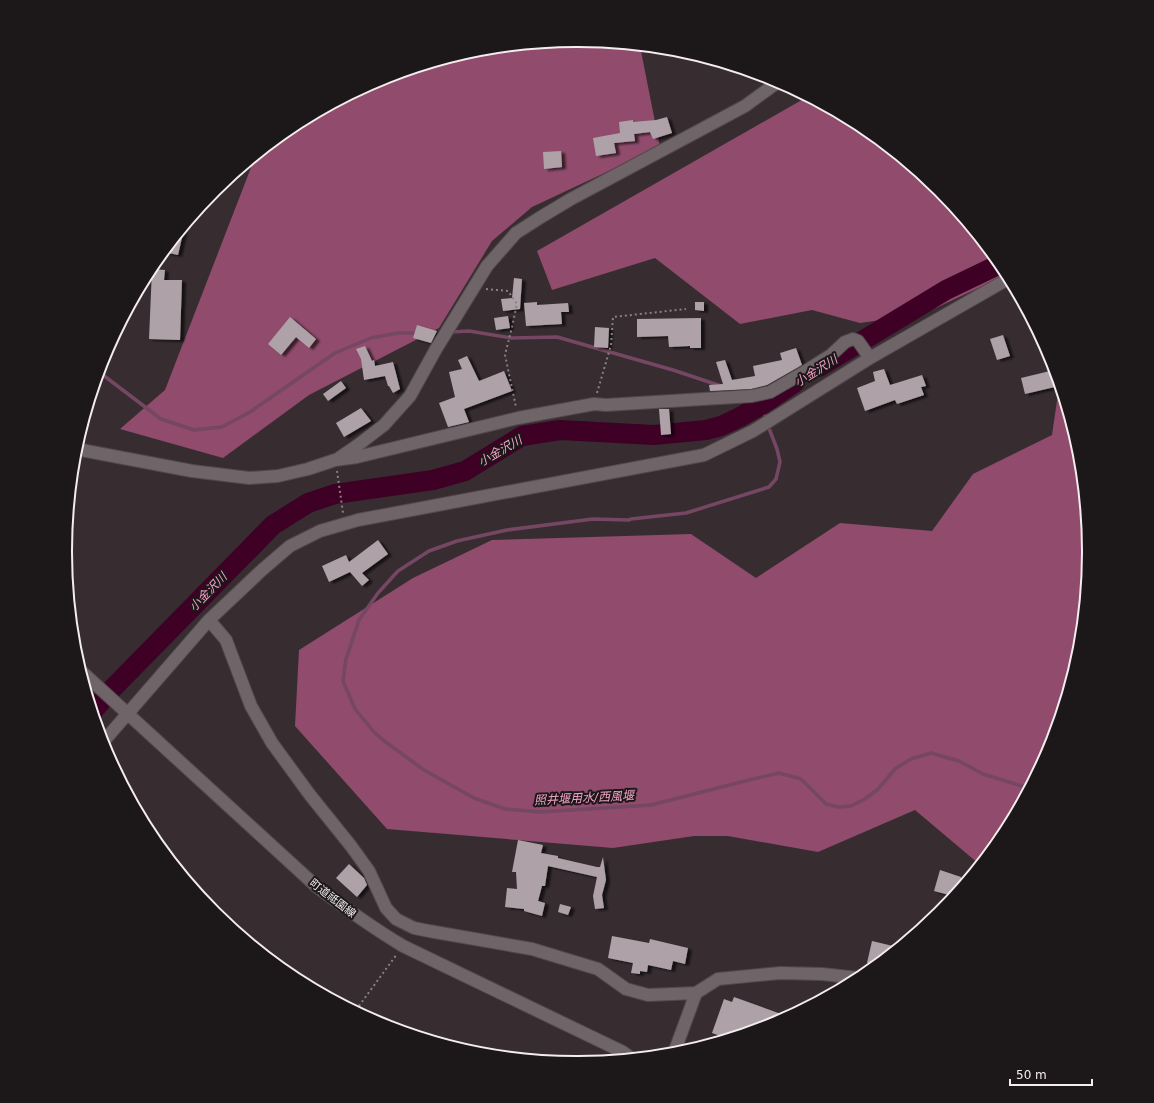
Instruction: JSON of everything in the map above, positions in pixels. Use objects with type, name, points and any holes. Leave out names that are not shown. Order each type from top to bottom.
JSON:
[{"type":"street","points":[[335,460],[384,425],[410,396],[436,349],[487,266],[516,233],[541,216],[577,195],[745,106],[772,86]]},
{"type":"street","points":[[108,736],[209,620],[290,546],[320,531],[358,520],[704,455],[752,431],[870,358],[1003,282]]},
{"type":"street","points":[[83,450],[192,470],[249,478],[278,476],[308,469],[335,460],[357,457],[518,418],[594,404],[606,405],[752,396],[770,392],[831,355],[845,342],[853,339],[858,341],[870,358]]},
{"type":"street","points":[[209,620],[226,640],[251,706],[272,743],[369,871],[386,908],[396,919],[414,928],[532,949],[598,969],[626,989],[648,995],[696,993],[718,979],[773,974],[822,974],[847,977]]},
{"type":"street","name":"町道祗園線","points":[[89,678],[317,887],[355,915],[403,946],[626,1054]]},
{"type":"street","points":[[677,1046],[696,993]]},
{"type":"path","points":[[472,290],[492,288],[508,291],[517,304],[505,355],[518,418]]},
{"type":"path","points":[[594,404],[612,345],[613,317],[686,309]]},
{"type":"path","points":[[339,483],[343,508]]},
{"type":"path","points":[[359,1006],[403,946]]},
{"type":"shaded area","points":[[577,47],[641,51],[660,147],[532,207],[492,241],[439,328],[309,395],[223,458],[120,429],[165,390],[252,166],[270,151],[297,132],[354,99],[384,85],[446,64],[511,51],[544,48]]},
{"type":"shaded area","points":[[802,100],[857,132],[910,172],[956,219],[977,244],[1000,278],[923,314],[860,323],[812,310],[740,324],[655,258],[552,290],[537,251]]},
{"type":"shaded area","points":[[1057,398],[1072,453],[1077,486],[1082,552],[1077,617],[1072,650],[1055,714],[1043,745],[1014,804],[975,861],[915,810],[818,852],[728,836],[694,836],[613,848],[387,829],[295,726],[299,650],[413,578],[492,540],[691,534],[756,578],[840,523],[932,531],[973,474],[1052,435]]},
{"type":"building","points":[[667,117],[672,133],[653,139],[650,132],[634,134],[635,141],[614,143],[616,153],[596,156],[593,138],[620,133],[619,122],[633,120],[633,122],[656,120]]},
{"type":"building","points":[[561,151],[562,167],[544,169],[543,152]]},
{"type":"building","points":[[182,238],[178,255],[170,253]]},
{"type":"building","points":[[159,270],[165,270],[164,280],[182,280],[180,340],[149,339],[151,281]]},
{"type":"building","points":[[514,278],[522,279],[520,309],[503,311],[501,299],[512,298]]},
{"type":"building","points":[[537,302],[537,305],[568,303],[569,312],[561,312],[562,324],[526,326],[524,303]]},
{"type":"building","points":[[695,302],[704,302],[704,311],[695,310]]},
{"type":"building","points":[[508,316],[510,328],[496,330],[494,318]]},
{"type":"building","points":[[290,317],[316,339],[309,348],[296,337],[281,355],[268,344]]},
{"type":"building","points":[[701,318],[701,348],[690,348],[690,346],[669,347],[668,336],[637,337],[637,319]]},
{"type":"building","points":[[417,325],[437,331],[431,343],[413,338]]},
{"type":"building","points":[[595,327],[609,328],[608,348],[594,347]]},
{"type":"building","points":[[1003,335],[1010,356],[997,360],[990,339]]},
{"type":"building","points":[[365,346],[372,361],[374,360],[375,366],[393,362],[400,389],[393,393],[388,386],[385,376],[364,380],[361,359],[356,349]]},
{"type":"building","points":[[796,348],[802,365],[767,385],[751,389],[710,391],[709,385],[723,384],[716,362],[725,360],[732,380],[755,376],[753,366],[782,360],[780,353]]},
{"type":"building","points":[[467,356],[479,381],[504,371],[512,391],[464,409],[469,422],[448,427],[439,403],[455,397],[449,372],[462,369],[458,360]]},
{"type":"building","points":[[884,369],[890,385],[922,375],[926,386],[921,387],[924,395],[897,404],[895,400],[865,411],[857,388],[875,381],[873,372]]},
{"type":"building","points":[[1048,371],[1054,387],[1025,394],[1021,378]]},
{"type":"building","points":[[341,381],[346,388],[328,401],[323,394]]},
{"type":"building","points":[[361,408],[371,421],[344,437],[336,423]]},
{"type":"building","points":[[659,409],[669,409],[671,434],[661,435]]},
{"type":"building","points":[[378,540],[388,554],[362,573],[369,580],[362,586],[350,572],[329,582],[322,566],[346,555],[349,562]]},
{"type":"building","points":[[518,840],[543,845],[541,853],[558,856],[558,858],[597,867],[600,867],[603,857],[606,880],[602,895],[604,908],[595,909],[593,896],[597,877],[548,866],[545,886],[542,886],[538,901],[545,903],[542,916],[524,911],[524,909],[505,907],[507,888],[517,889],[516,872],[512,872]]},
{"type":"building","points":[[349,864],[364,878],[367,885],[357,897],[336,878]]},
{"type":"building","points":[[940,870],[961,877],[947,894],[934,891]]},
{"type":"building","points":[[560,904],[571,907],[568,915],[558,912]]},
{"type":"building","points":[[612,936],[649,943],[650,939],[688,948],[685,964],[673,961],[671,970],[648,965],[647,972],[640,971],[640,974],[631,973],[633,963],[608,958]]},
{"type":"building","points":[[872,941],[892,946],[868,963]]},
{"type":"building","points":[[734,997],[780,1014],[719,1035],[712,1033],[724,999],[732,1002]]},
{"type":"waterway","name":"小金沢川","points":[[819,367],[946,290],[993,267]]},
{"type":"waterway","points":[[451,332],[469,331],[511,338],[557,337],[673,370],[721,386]]},
{"type":"waterway","points":[[104,376],[161,419],[194,430],[222,427],[250,412],[335,353],[371,338],[398,333],[419,333]]},
{"type":"waterway","name":"小金沢川","points":[[97,706],[112,689],[273,525],[308,503],[335,494],[433,480],[465,471],[522,436],[560,430],[654,435],[706,430],[721,426],[740,417],[763,404],[794,383]]},
{"type":"waterway","name":"照井堰用水/西風堰","points":[[752,400],[763,404],[765,418],[777,449],[780,462],[776,479],[769,487],[686,513],[629,520],[593,519],[507,530],[457,541],[429,551],[398,571],[378,593],[359,620],[346,659],[343,681],[355,709],[374,732],[383,740],[424,770],[474,798],[505,809],[540,812],[651,805],[779,773],[801,779],[826,804],[839,807],[851,806],[865,799],[877,790],[896,768],[911,759],[931,753],[959,761],[983,774],[1023,786]]}]
